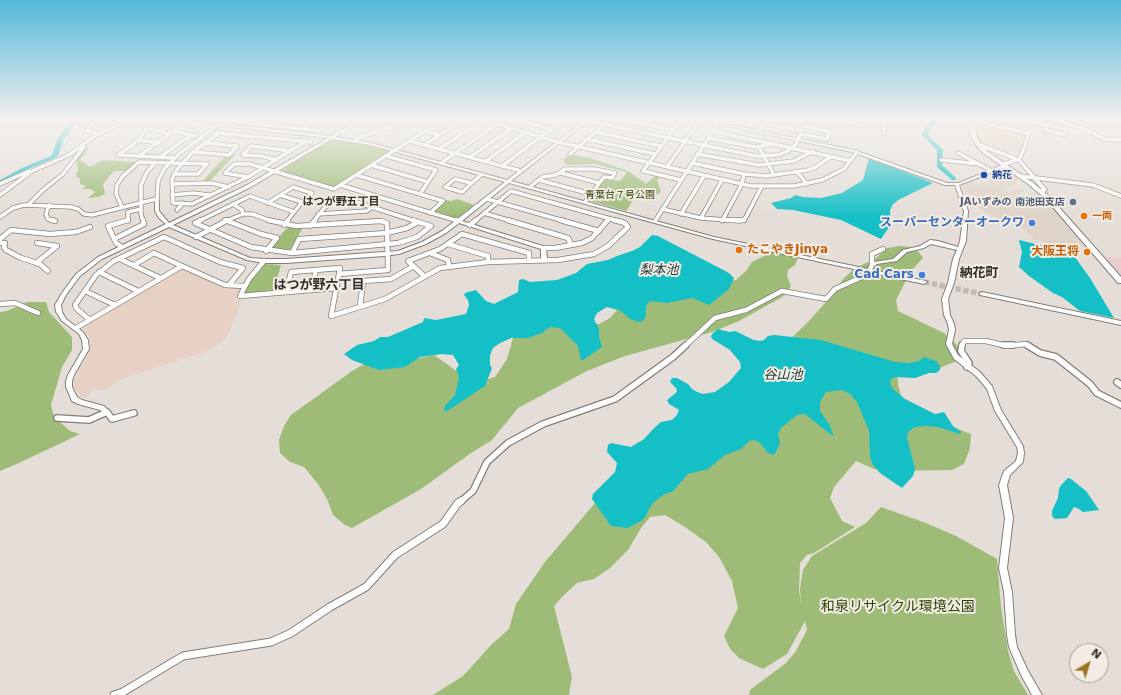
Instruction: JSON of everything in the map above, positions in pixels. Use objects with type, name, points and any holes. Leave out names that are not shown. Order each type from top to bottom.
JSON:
[{"type":"highway","points":[[986,152],[1040,191],[1057,207],[1121,281]]},
{"type":"street","points":[[0,184],[73,152]]},
{"type":"street","points":[[28,205],[43,190],[63,174],[79,152]]},
{"type":"street","points":[[120,152],[116,155],[174,158]]},
{"type":"street","points":[[139,156],[144,152]]},
{"type":"street","points":[[160,157],[167,152]]},
{"type":"street","points":[[181,152],[169,163],[158,181],[157,201],[160,217],[169,225],[237,254],[264,261],[286,261],[387,254],[411,249],[424,244],[444,232],[545,152]]},
{"type":"street","points":[[193,152],[174,174],[172,184],[173,203],[192,204],[248,177],[289,152]]},
{"type":"street","points":[[198,152],[229,155],[231,152]]},
{"type":"street","points":[[245,152],[243,155],[262,156],[277,160]]},
{"type":"street","points":[[134,413],[112,419],[102,408],[80,402],[74,399],[71,394],[69,382],[86,349],[84,337],[76,328],[64,320],[59,312],[58,305],[64,294],[84,269],[100,258],[241,190],[306,152]]},
{"type":"street","points":[[248,177],[225,173],[234,164],[250,164],[334,189],[391,152]]},
{"type":"street","points":[[404,152],[655,222],[748,246],[924,282]]},
{"type":"street","points":[[470,157],[477,152]]},
{"type":"street","points":[[486,161],[498,152]]},
{"type":"street","points":[[502,166],[520,152]]},
{"type":"street","points":[[601,152],[722,180],[762,186],[808,184],[834,175],[844,169],[857,152]]},
{"type":"street","points":[[648,152],[655,154],[643,171],[681,180]]},
{"type":"street","points":[[667,168],[678,152]]},
{"type":"street","points":[[732,152],[748,156],[778,155],[784,152]]},
{"type":"street","points":[[762,152],[774,175]]},
{"type":"street","points":[[655,222],[697,154],[747,164],[769,165],[794,161],[812,152]]},
{"type":"street","points":[[815,152],[851,160]]},
{"type":"street","points":[[858,152],[947,184],[957,184],[1004,166],[1004,164],[1014,160],[1019,160]]},
{"type":"street","points":[[1000,152],[1019,160],[1045,190],[1040,191]]},
{"type":"street","points":[[1019,160],[1022,152]]},
{"type":"street","points":[[441,162],[454,153],[518,170]]},
{"type":"street","points":[[958,153],[992,171]]},
{"type":"street","points":[[386,156],[436,170],[420,194]]},
{"type":"street","points":[[692,163],[744,174],[774,175],[798,173],[816,167],[832,156]]},
{"type":"street","points":[[941,160],[979,164]]},
{"type":"street","points":[[122,207],[116,191],[120,179],[139,162],[208,164],[198,174],[174,174]]},
{"type":"street","points":[[114,239],[143,226],[144,222],[141,209],[142,181],[147,172],[155,163]]},
{"type":"street","points":[[371,165],[428,182]]},
{"type":"street","points":[[530,187],[542,177],[561,173],[565,170],[594,169],[615,173],[612,178],[604,177],[585,202]]},
{"type":"street","points":[[0,195],[32,171]]},
{"type":"street","points":[[561,173],[599,183]]},
{"type":"street","points":[[798,173],[808,184]]},
{"type":"street","points":[[471,183],[455,179],[445,187],[462,192],[482,174]]},
{"type":"street","points":[[722,220],[742,184],[744,174]]},
{"type":"street","points":[[356,175],[443,201],[430,213]]},
{"type":"street","points":[[681,214],[704,176]]},
{"type":"street","points":[[1020,176],[1093,186],[1121,196]]},
{"type":"street","points":[[539,180],[591,194]]},
{"type":"street","points":[[701,218],[722,180]]},
{"type":"street","points":[[172,184],[212,183],[229,187]]},
{"type":"street","points":[[957,184],[966,211],[963,241],[956,259],[951,283],[946,295],[945,304],[947,315],[951,324],[949,344],[956,357],[978,374],[990,388],[998,411],[1020,446],[1021,453],[1019,462],[1007,473],[1003,485],[1009,518],[1003,568],[1008,592],[1013,647],[1024,672],[1037,695]]},
{"type":"street","points":[[340,185],[544,248],[582,243],[592,238],[609,219]]},
{"type":"street","points":[[662,209],[701,218],[740,221],[744,220],[762,186]]},
{"type":"street","points":[[268,203],[293,187],[312,193],[302,202],[284,225]]},
{"type":"street","points":[[286,292],[291,272],[340,268],[331,316],[386,299],[440,268],[488,262],[558,260],[594,254],[608,246],[628,227],[625,223],[511,192],[470,225]]},
{"type":"street","points":[[172,195],[193,193],[209,196]]},
{"type":"street","points":[[280,195],[302,202]]},
{"type":"street","points":[[294,212],[250,196],[195,223],[208,230],[251,247],[292,252],[386,245],[416,237],[431,226],[350,200],[334,201],[318,214],[310,226]]},
{"type":"street","points":[[487,199],[599,231]]},
{"type":"street","points":[[0,216],[13,208],[28,205],[71,206],[84,214],[92,215],[122,207],[157,201]]},
{"type":"street","points":[[177,210],[183,203]]},
{"type":"street","points":[[233,204],[242,210],[243,214]]},
{"type":"street","points":[[49,205],[46,214],[48,219],[55,221]]},
{"type":"street","points":[[318,214],[367,211],[372,207]]},
{"type":"street","points":[[122,247],[116,243],[108,226],[128,220],[128,212],[141,209]]},
{"type":"street","points":[[484,213],[568,238],[571,245]]},
{"type":"street","points":[[196,237],[225,220],[243,214],[252,214],[284,225],[310,226],[381,221],[386,223],[388,270],[339,274]]},
{"type":"street","points":[[225,220],[261,234],[277,238],[266,250]]},
{"type":"street","points":[[292,252],[299,239],[387,233],[407,228],[418,222]]},
{"type":"street","points":[[0,239],[11,230],[50,234],[76,232],[90,227]]},
{"type":"street","points":[[424,276],[408,261],[430,254],[462,234],[529,253],[529,260]]},
{"type":"street","points":[[90,320],[77,309],[75,305],[99,272],[120,258],[164,237],[220,262],[243,268],[229,285]]},
{"type":"street","points":[[872,265],[883,261],[895,260],[905,251],[922,247],[930,242],[960,249]]},
{"type":"street","points":[[0,243],[5,243],[4,247],[6,250],[21,258],[36,263],[48,271]]},
{"type":"street","points":[[36,263],[57,246],[37,243]]},
{"type":"street","points":[[448,244],[488,256],[488,262]]},
{"type":"street","points":[[544,248],[544,260]]},
{"type":"street","points":[[114,695],[123,692],[183,656],[271,642],[291,633],[330,607],[366,587],[395,555],[443,524],[458,503],[465,499],[473,491],[487,462],[508,443],[542,424],[615,400],[673,357],[715,318],[746,310],[782,291],[826,299],[834,289],[864,276],[872,265],[872,254],[883,249]]},
{"type":"street","points":[[134,265],[154,253],[225,285],[244,286]]},
{"type":"street","points":[[430,254],[448,260],[449,266]]},
{"type":"street","points":[[120,258],[160,278]]},
{"type":"street","points":[[264,261],[244,286],[240,296],[336,288]]},
{"type":"street","points":[[76,328],[182,266]]},
{"type":"street","points":[[360,307],[363,281],[391,279],[412,266]]},
{"type":"street","points":[[311,290],[316,270]]},
{"type":"street","points":[[99,272],[138,291]]},
{"type":"street","points":[[84,291],[94,294],[115,305]]},
{"type":"street","points":[[982,294],[1121,324]]},
{"type":"street","points":[[0,304],[15,303],[26,306],[38,313]]},
{"type":"street","points":[[968,366],[969,363],[961,351],[964,341],[986,342],[1007,346],[1025,344],[1040,353],[1056,357],[1090,384],[1097,393],[1121,405]]},
{"type":"street","points":[[57,418],[90,420],[107,412]]},
{"type":"shaded area","points":[[1011,173],[1019,178],[1014,181],[1018,183],[1001,190],[1012,192],[1011,191],[1019,188],[1024,191],[1018,193],[1023,196],[1038,192],[1053,206],[1088,247],[1060,246],[1034,239],[1025,230],[986,212],[964,193],[963,185],[973,181],[975,185]]},
{"type":"shaded area","points":[[1101,256],[1121,258],[1121,274],[1116,274]]},
{"type":"shaded area","points":[[183,268],[225,287],[240,288],[236,299],[242,299],[229,333],[225,339],[207,351],[125,378],[102,391],[95,389],[84,398],[80,396],[74,388],[74,379],[87,357],[91,344],[90,338],[82,327]]},
{"type":"green space","points":[[81,152],[86,152],[80,160],[90,167],[103,160],[138,162],[128,171],[114,171],[103,184],[105,194],[98,197],[88,198],[95,192],[90,189],[82,189],[86,186],[80,184],[80,179],[76,177],[78,170],[76,159]]},
{"type":"green space","points":[[310,152],[389,152],[335,187],[281,171]]},
{"type":"green space","name":"青葉台７号公園","points":[[569,154],[590,158],[628,171],[646,184],[655,176],[660,176],[657,180],[661,192],[653,197],[636,196],[626,211],[590,201],[589,199],[605,179],[620,181],[627,172],[595,164],[567,165],[563,160]]},
{"type":"green space","points":[[226,155],[235,155],[209,182],[202,182]]},
{"type":"green space","points":[[457,199],[474,205],[457,218],[434,212],[446,200],[451,201]]},
{"type":"green space","points":[[289,226],[303,227],[291,250],[269,248]]},
{"type":"green space","points":[[801,245],[801,251],[795,265],[788,270],[787,276],[791,286],[784,296],[739,321],[712,332],[625,356],[587,371],[518,408],[492,440],[471,453],[421,489],[352,528],[345,525],[333,515],[327,499],[318,484],[304,467],[290,462],[280,453],[279,440],[284,426],[291,415],[352,371],[366,363],[405,361],[434,355],[458,372],[482,381],[495,377],[507,359],[513,338],[526,328],[599,324],[610,318],[618,309],[654,292],[736,280],[746,271],[752,262],[782,247]]},
{"type":"green space","name":"和泉リサイクル環境公園","points":[[899,246],[911,247],[919,252],[923,258],[911,271],[896,300],[898,311],[944,333],[959,347],[962,359],[932,371],[897,370],[898,384],[902,399],[950,426],[971,434],[970,448],[964,464],[952,470],[889,471],[874,469],[856,461],[834,487],[830,498],[842,521],[855,527],[814,553],[807,555],[800,563],[799,591],[801,603],[800,589],[803,570],[812,556],[866,523],[881,507],[926,523],[956,536],[997,559],[1001,607],[1008,651],[1014,671],[1028,695],[749,695],[750,690],[786,663],[796,651],[807,630],[805,621],[787,654],[763,669],[739,658],[730,649],[724,636],[738,608],[732,581],[719,557],[706,542],[665,515],[650,517],[641,528],[628,550],[610,568],[594,579],[577,583],[554,606],[572,677],[569,695],[433,695],[463,676],[492,644],[509,629],[516,604],[545,562],[600,497],[781,348],[809,321],[833,294],[844,278],[854,269],[876,258],[887,248]]},
{"type":"green space","points":[[266,264],[281,265],[273,292],[243,293],[252,279]]},
{"type":"green space","points":[[27,302],[46,302],[49,312],[72,337],[72,350],[62,367],[51,405],[54,417],[70,431],[80,434],[0,471],[0,312],[7,311]]},
{"type":"water","points":[[869,158],[933,183],[893,204],[890,210],[891,224],[881,239],[841,220],[793,210],[777,209],[771,203],[791,198],[795,195],[821,198],[842,193],[863,180]]},
{"type":"water","name":"梨本池","points":[[652,235],[658,236],[729,273],[734,278],[729,289],[709,305],[692,298],[667,303],[650,301],[646,306],[646,316],[643,321],[638,322],[630,319],[621,311],[607,307],[597,313],[594,319],[599,329],[599,337],[602,347],[583,360],[581,360],[578,346],[560,328],[550,327],[542,333],[528,338],[511,338],[493,348],[490,355],[490,365],[492,368],[485,386],[447,411],[444,411],[445,406],[455,395],[459,378],[456,369],[459,365],[453,355],[442,354],[420,357],[405,367],[379,370],[352,360],[344,354],[357,345],[374,341],[380,337],[388,337],[423,322],[424,318],[436,320],[466,314],[469,305],[468,300],[464,295],[465,293],[476,290],[486,301],[494,304],[518,292],[519,280],[523,279],[530,282],[557,280],[576,273],[587,264],[608,260],[632,251],[640,247]]},
{"type":"water","points":[[1019,240],[1072,253],[1090,278],[1114,318],[1080,311],[1062,297],[1053,293],[1029,276],[1019,267],[1022,252]]},
{"type":"water","name":"谷山池","points":[[718,329],[729,332],[735,331],[754,340],[760,341],[764,340],[768,336],[774,335],[821,340],[895,362],[909,363],[919,361],[924,357],[936,361],[940,366],[940,370],[936,373],[929,373],[915,378],[895,377],[891,379],[890,384],[893,389],[905,399],[935,414],[944,412],[953,426],[961,432],[960,434],[938,427],[926,426],[915,427],[908,432],[907,437],[915,469],[913,476],[902,488],[880,473],[873,465],[870,457],[869,431],[857,402],[850,394],[842,390],[826,392],[820,402],[820,411],[829,424],[834,437],[805,414],[797,415],[781,428],[778,434],[780,444],[774,455],[768,453],[760,443],[755,440],[749,441],[741,449],[725,455],[708,469],[688,474],[673,491],[663,495],[653,503],[646,516],[641,521],[628,528],[611,526],[592,499],[593,494],[615,472],[617,463],[607,452],[608,445],[611,443],[631,447],[644,439],[661,422],[672,420],[677,415],[679,410],[669,404],[667,400],[677,392],[676,388],[670,382],[672,378],[677,378],[688,384],[692,389],[703,394],[715,392],[729,382],[741,368],[740,362],[730,350],[712,339],[711,336]]},
{"type":"water","points":[[1068,478],[1086,491],[1099,510],[1083,512],[1074,507],[1067,518],[1055,519],[1052,516],[1052,511],[1058,498],[1059,489]]},
{"type":"waterway","points":[[0,183],[24,169],[53,157],[56,152]]},
{"type":"waterway","points":[[940,152],[939,166],[954,179]]},
{"type":"tunnel","points":[[924,282],[982,294]]},
{"type":"place","name":"納花","points":[[984,175]]},
{"type":"place","name":"JAいずみの 南池田支店","points":[[1073,202]]},
{"type":"place","name":"一両","points":[[1084,216]]},
{"type":"place","name":"スーパーセンターオークワ","points":[[1032,223]]},
{"type":"place","name":"たこやきJinya","points":[[739,250]]},
{"type":"place","name":"大阪王将","points":[[1087,252]]},
{"type":"place","name":"Cad Cars","points":[[922,275]]},
{"type":"district","name":"はつが野五丁目","points":[[341,202]]},
{"type":"district","name":"納花町","points":[[979,274]]},
{"type":"district","name":"はつが野六丁目","points":[[319,286]]}]
